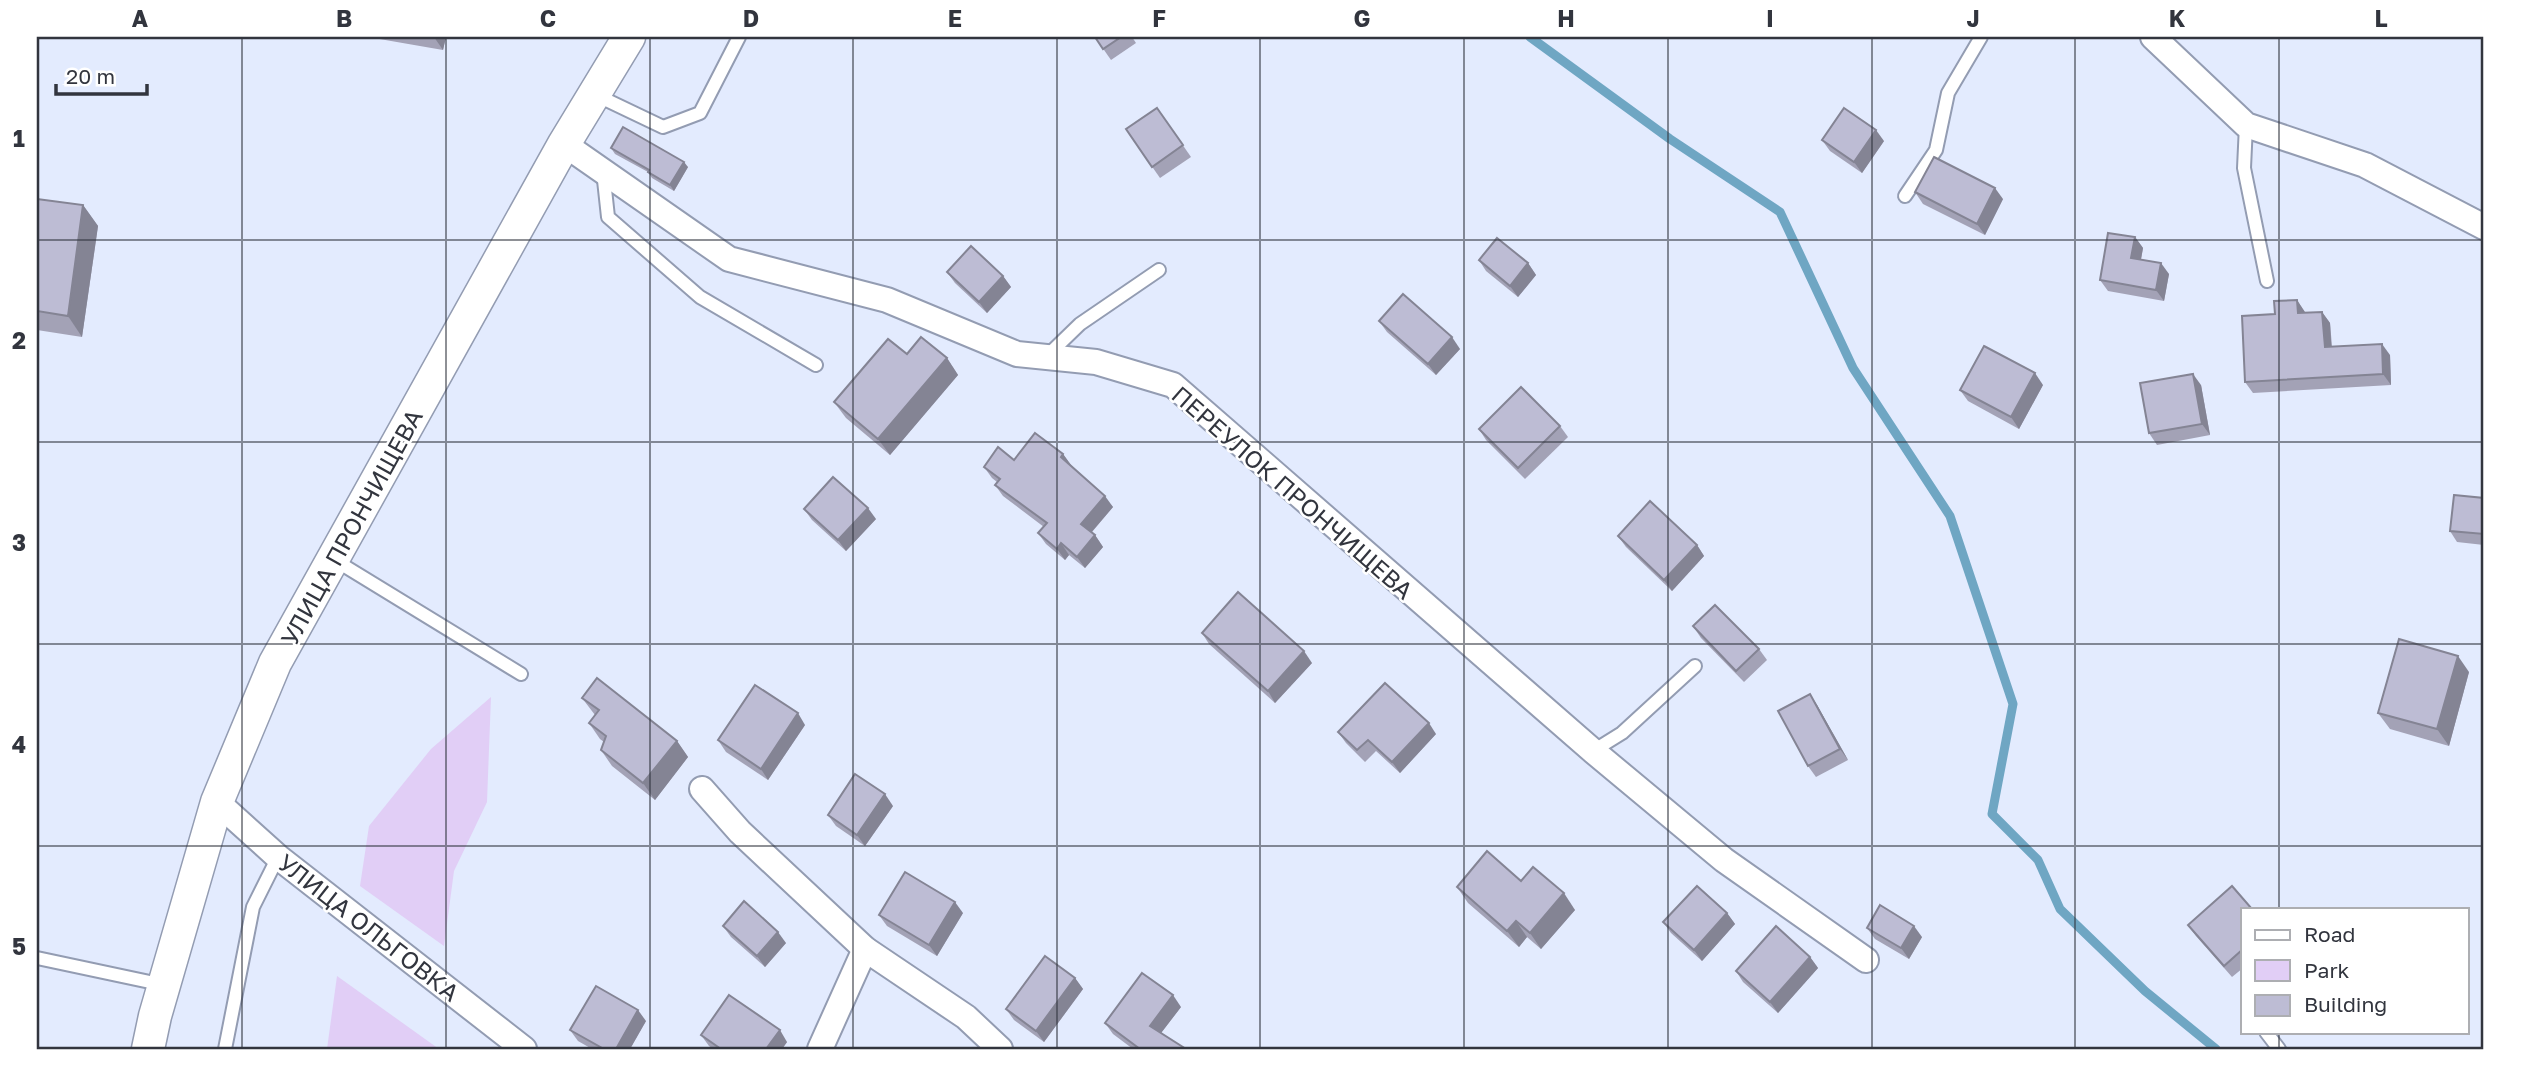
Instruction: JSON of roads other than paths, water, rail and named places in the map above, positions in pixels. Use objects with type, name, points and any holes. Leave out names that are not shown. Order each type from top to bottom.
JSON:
[{"type":"street","name":"УЛИЦА ПРОНЧИЩЕВА","points":[[148,1049],[217,802],[275,663],[565,144],[629,37]]},
{"type":"street","points":[[2153,37],[2246,125],[2365,165],[2484,227]]},
{"type":"street","name":"ПЕРЕУЛОК ПРОНЧИЩЕВА","points":[[565,144],[729,259],[887,300],[1017,354],[1096,362],[1173,385],[1594,751],[1724,860],[1866,960]]},
{"type":"street","points":[[702,789],[740,832],[865,949],[966,1017],[1000,1049]]},
{"type":"street","name":"УЛИЦА ОЛЬГОВКА","points":[[217,802],[278,857],[524,1049]]},
{"type":"street","points":[[820,1049],[865,949]]},
{"type":"lane","points":[[596,95],[663,127],[700,113],[739,37]]},
{"type":"lane","points":[[1905,196],[1936,150],[1948,93],[1981,37]]},
{"type":"lane","points":[[2246,125],[2244,168],[2267,281]]},
{"type":"lane","points":[[603,170],[608,217],[700,297],[816,365]]},
{"type":"lane","points":[[1047,357],[1080,324],[1159,271]]},
{"type":"lane","points":[[332,558],[520,674]]},
{"type":"lane","points":[[1594,751],[1622,733],[1695,666]]},
{"type":"lane","points":[[225,1049],[253,907],[278,857]]},
{"type":"lane","points":[[37,958],[164,985]]},
{"type":"lane","points":[[2268,1034],[2279,1049]]},
{"type":"waterway","points":[[1530,37],[1670,139],[1780,212],[1853,368],[1950,516],[2013,704],[1992,814],[2038,860],[2060,909],[2145,991],[2216,1049]]}]
